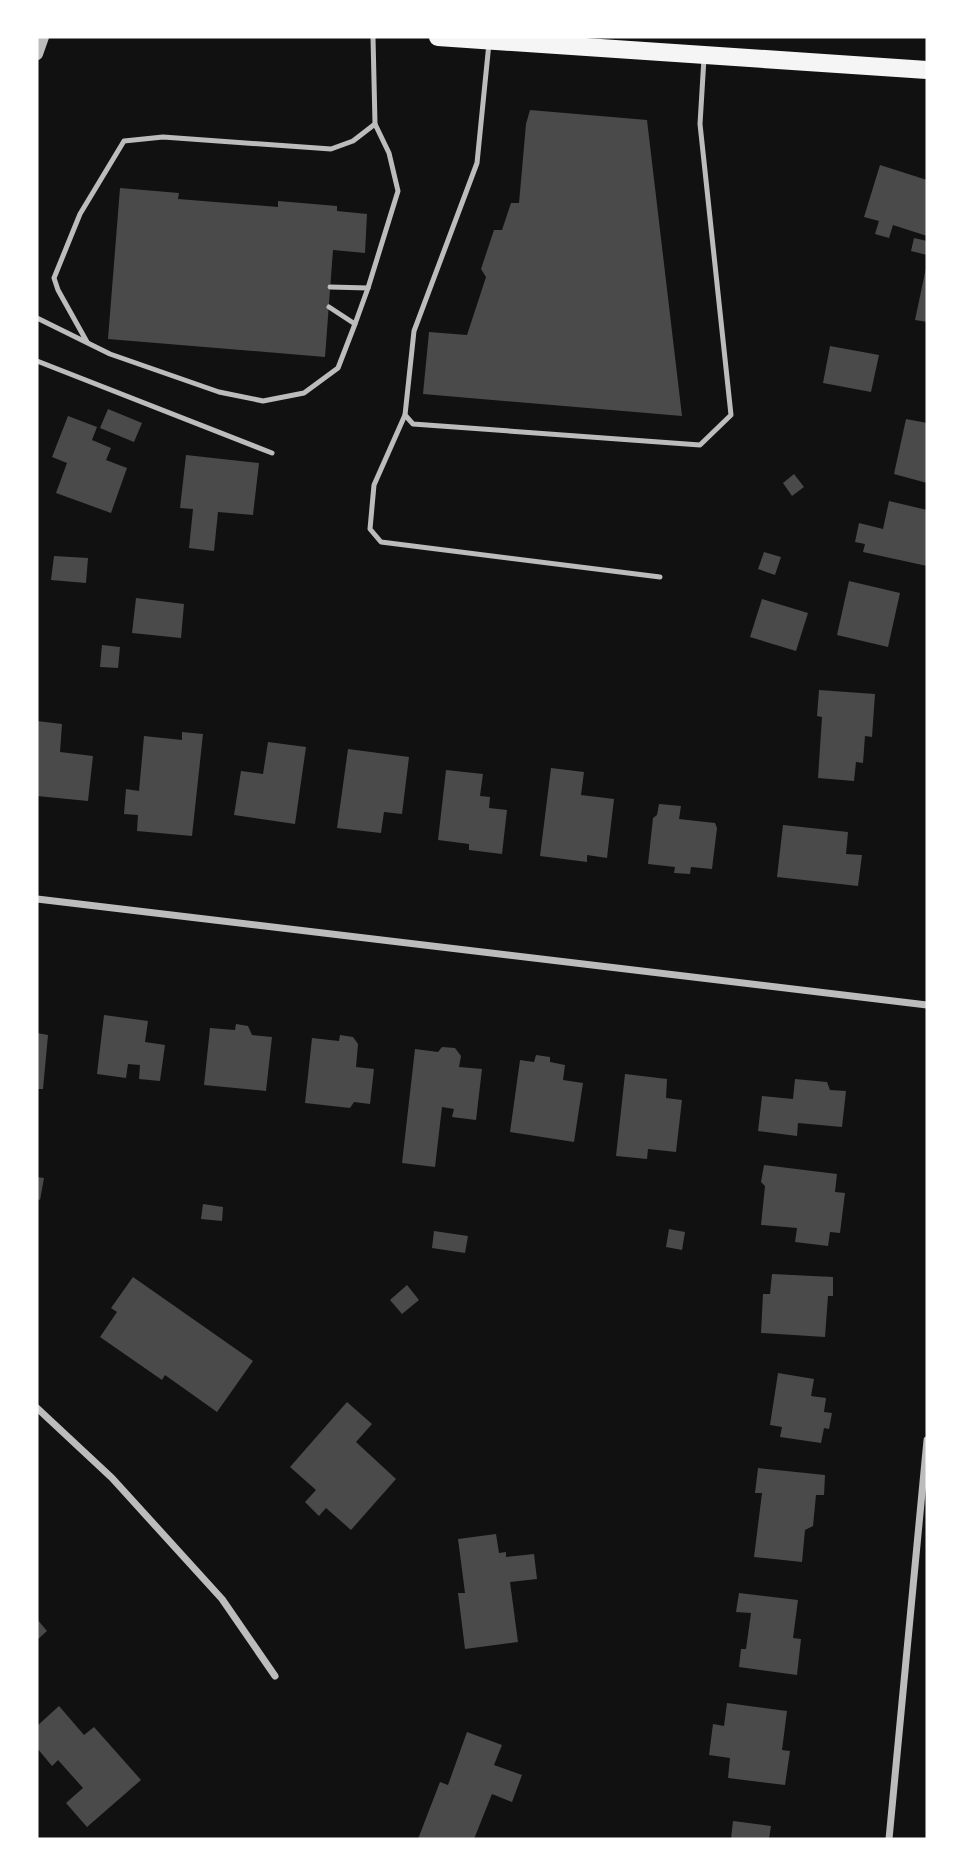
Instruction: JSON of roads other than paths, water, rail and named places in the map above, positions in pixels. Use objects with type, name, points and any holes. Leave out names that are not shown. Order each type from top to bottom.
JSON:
[{"type":"main road","points":[[438,37],[927,70]]},
{"type":"street","points":[[37,54],[43,37]]},
{"type":"street","points":[[37,899],[927,1005]]},
{"type":"street","points":[[37,1408],[112,1478],[222,1599],[275,1676]]},
{"type":"street","points":[[889,1839],[927,1440]]},
{"type":"lane","points":[[37,318],[110,354],[219,392],[263,401],[304,393],[338,369],[368,288],[398,191],[389,153],[374,124],[373,37]]},
{"type":"lane","points":[[489,40],[477,163],[414,331],[405,415],[374,485],[370,529],[382,542],[660,577]]},
{"type":"lane","points":[[405,415],[413,424],[700,445],[731,415],[700,124],[705,55]]},
{"type":"lane","points":[[86,342],[54,278],[80,214],[124,141],[163,137],[331,149],[353,141],[374,124]]},
{"type":"lane","points":[[331,287],[368,288]]},
{"type":"lane","points":[[329,307],[355,324]]},
{"type":"lane","points":[[37,361],[272,453]]}]
